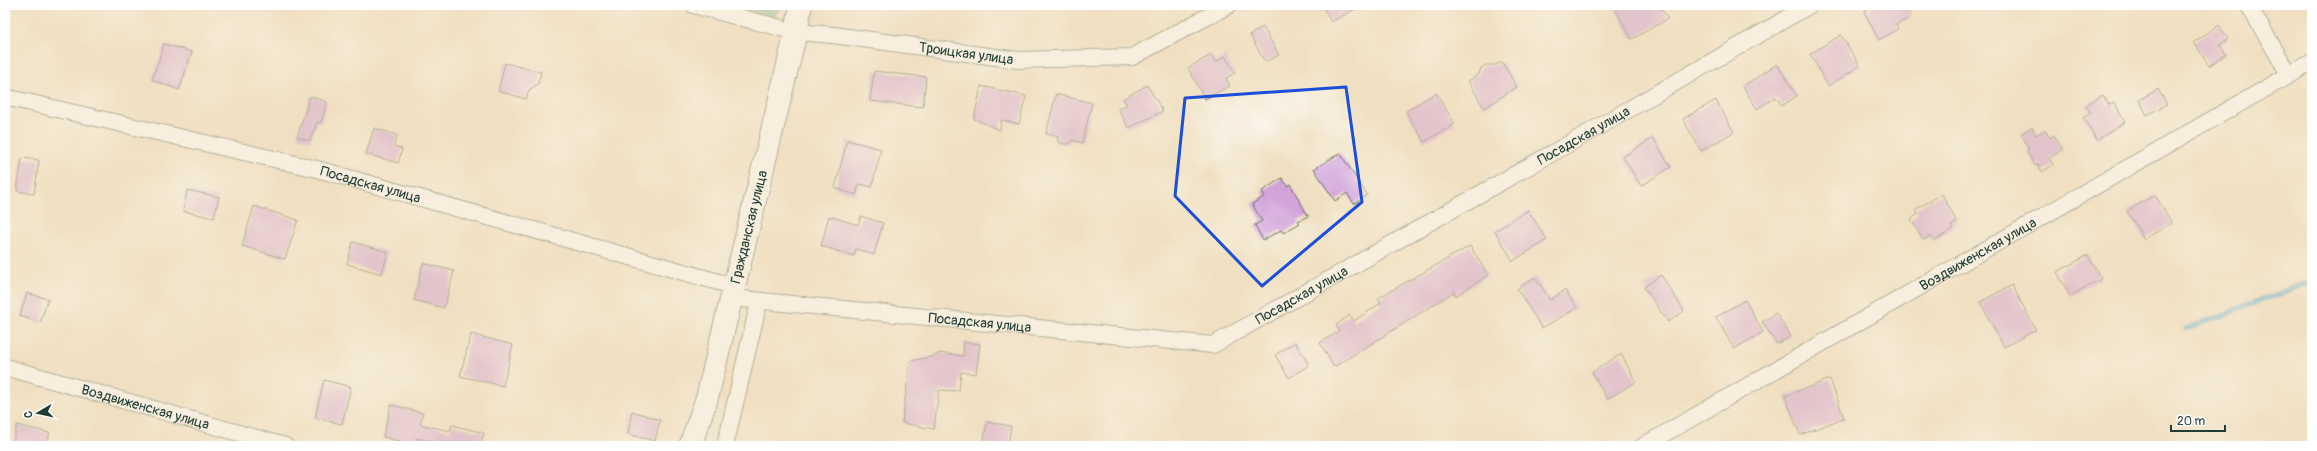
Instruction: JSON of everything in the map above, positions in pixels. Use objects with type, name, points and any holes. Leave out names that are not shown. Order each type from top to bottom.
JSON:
[{"type":"street","name":"Троицкая улица","points":[[693,5],[796,32],[833,35],[1018,60],[1132,57],[1229,5]]},
{"type":"street","name":"Гражданская улица","points":[[690,446],[707,398],[796,32],[801,5]]},
{"type":"street","name":"Посадская улица","points":[[5,97],[317,169],[733,292],[759,302],[1213,345],[1579,138],[1810,5]]},
{"type":"street","points":[[2248,5],[2289,74]]},
{"type":"street","name":"Воздвиженская улица","points":[[1643,446],[2312,62]]},
{"type":"street","points":[[725,446],[759,302]]},
{"type":"street","name":"Воздвиженская улица","points":[[5,367],[285,446]]},
{"type":"highlighted area","points":[[1346,87],[1362,202],[1262,286],[1175,196],[1185,98]]},
{"type":"green space","points":[[738,5],[781,5],[774,17]]},
{"type":"building","points":[[1322,5],[1363,5],[1331,22]]},
{"type":"building","points":[[1613,5],[1659,5],[1668,19],[1632,39]]},
{"type":"building","points":[[1876,5],[1905,5],[1911,17],[1896,25],[1898,29],[1879,40],[1864,12]]},
{"type":"building","points":[[2219,25],[2228,39],[2220,45],[2226,54],[2209,66],[2194,42]]},
{"type":"building","points":[[1263,27],[1279,55],[1265,62],[1250,35]]},
{"type":"building","points":[[1841,35],[1860,66],[1828,86],[1810,54]]},
{"type":"building","points":[[164,44],[192,52],[179,90],[152,80]]},
{"type":"building","points":[[1211,55],[1216,62],[1225,56],[1235,73],[1226,78],[1230,86],[1205,99],[1188,68]]},
{"type":"building","points":[[1502,62],[1517,87],[1484,108],[1468,81],[1479,74],[1481,68],[1486,65],[1495,65]]},
{"type":"building","points":[[505,63],[541,72],[538,84],[529,90],[526,99],[498,91]]},
{"type":"building","points":[[1777,64],[1797,96],[1782,106],[1776,97],[1757,109],[1743,86]]},
{"type":"building","points":[[874,71],[926,77],[923,107],[870,101]]},
{"type":"building","points":[[1147,85],[1163,111],[1129,128],[1118,109],[1127,105],[1123,99]]},
{"type":"building","points":[[981,86],[1026,96],[1019,124],[1001,120],[1000,130],[974,119]]},
{"type":"building","points":[[2158,89],[2167,104],[2147,115],[2139,100]]},
{"type":"building","points":[[1436,93],[1455,124],[1424,142],[1406,111]]},
{"type":"building","points":[[1056,94],[1092,103],[1082,143],[1072,140],[1069,144],[1064,144],[1058,142],[1057,136],[1046,134]]},
{"type":"building","points":[[2103,95],[2109,105],[2114,103],[2125,122],[2097,140],[2083,118],[2091,113],[2086,105]]},
{"type":"building","points":[[310,96],[327,102],[321,123],[317,122],[310,141],[297,137]]},
{"type":"building","points":[[1716,100],[1734,132],[1701,151],[1683,119]]},
{"type":"building","points":[[2032,127],[2036,135],[2045,130],[2050,138],[2054,135],[2063,150],[2049,158],[2053,165],[2042,172],[2038,164],[2035,166],[2027,151],[2029,149],[2021,134]]},
{"type":"building","points":[[374,128],[397,135],[394,146],[402,149],[398,163],[366,154]]},
{"type":"building","points":[[1653,138],[1671,167],[1641,186],[1623,157]]},
{"type":"building","points":[[847,140],[881,149],[872,187],[859,184],[856,195],[835,188]]},
{"type":"building","points":[[1340,153],[1367,195],[1354,204],[1347,193],[1335,201],[1314,169]]},
{"type":"building","points":[[22,158],[39,160],[34,194],[17,191]]},
{"type":"building","points":[[1282,178],[1287,186],[1290,184],[1308,216],[1298,221],[1300,223],[1283,233],[1281,230],[1263,240],[1255,225],[1262,221],[1252,204],[1265,196],[1262,191]]},
{"type":"building","points":[[187,190],[219,197],[214,218],[183,211]]},
{"type":"building","points":[[1942,194],[1957,222],[1951,226],[1953,229],[1934,241],[1931,236],[1923,240],[1911,219],[1918,214],[1916,209]]},
{"type":"building","points":[[2155,195],[2172,223],[2144,239],[2127,211]]},
{"type":"building","points":[[254,206],[298,220],[285,259],[242,246]]},
{"type":"building","points":[[1528,210],[1547,240],[1513,261],[1495,231]]},
{"type":"building","points":[[829,216],[858,225],[861,216],[883,223],[874,255],[856,249],[854,256],[821,246]]},
{"type":"building","points":[[353,242],[388,252],[382,274],[347,264]]},
{"type":"building","points":[[1470,246],[1488,275],[1456,296],[1454,292],[1334,367],[1320,343],[1339,331],[1336,325],[1350,315],[1354,321],[1381,303],[1378,298]]},
{"type":"building","points":[[2088,255],[2101,279],[2070,296],[2057,272]]},
{"type":"building","points":[[423,263],[454,271],[444,308],[414,300]]},
{"type":"building","points":[[1661,275],[1684,311],[1668,322],[1644,287]]},
{"type":"building","points":[[1535,277],[1550,300],[1565,290],[1577,308],[1542,328],[1517,289]]},
{"type":"building","points":[[2012,285],[2036,330],[2004,347],[1980,302]]},
{"type":"building","points":[[27,293],[48,299],[40,323],[20,316]]},
{"type":"building","points":[[1745,300],[1763,332],[1734,349],[1716,317]]},
{"type":"building","points":[[1776,313],[1791,336],[1777,344],[1762,322]]},
{"type":"building","points":[[471,334],[513,345],[503,386],[460,376]]},
{"type":"building","points":[[964,342],[980,344],[976,374],[961,372],[959,391],[939,390],[934,429],[902,423],[910,361],[935,356],[939,353],[963,356]]},
{"type":"building","points":[[1295,342],[1309,365],[1289,378],[1275,355]]},
{"type":"building","points":[[1621,354],[1636,382],[1607,399],[1592,372]]},
{"type":"building","points":[[1830,379],[1844,418],[1800,435],[1785,396]]},
{"type":"building","points":[[324,380],[351,387],[342,424],[315,418]]},
{"type":"building","points":[[391,405],[423,413],[420,424],[450,431],[452,425],[484,433],[480,446],[447,446],[417,438],[415,445],[383,437]]},
{"type":"building","points":[[632,411],[660,420],[655,441],[628,434]]},
{"type":"building","points":[[987,422],[1011,426],[1008,446],[983,446]]},
{"type":"building","points":[[17,425],[50,433],[46,446],[12,446]]},
{"type":"waterway","points":[[2186,329],[2312,281]]}]
